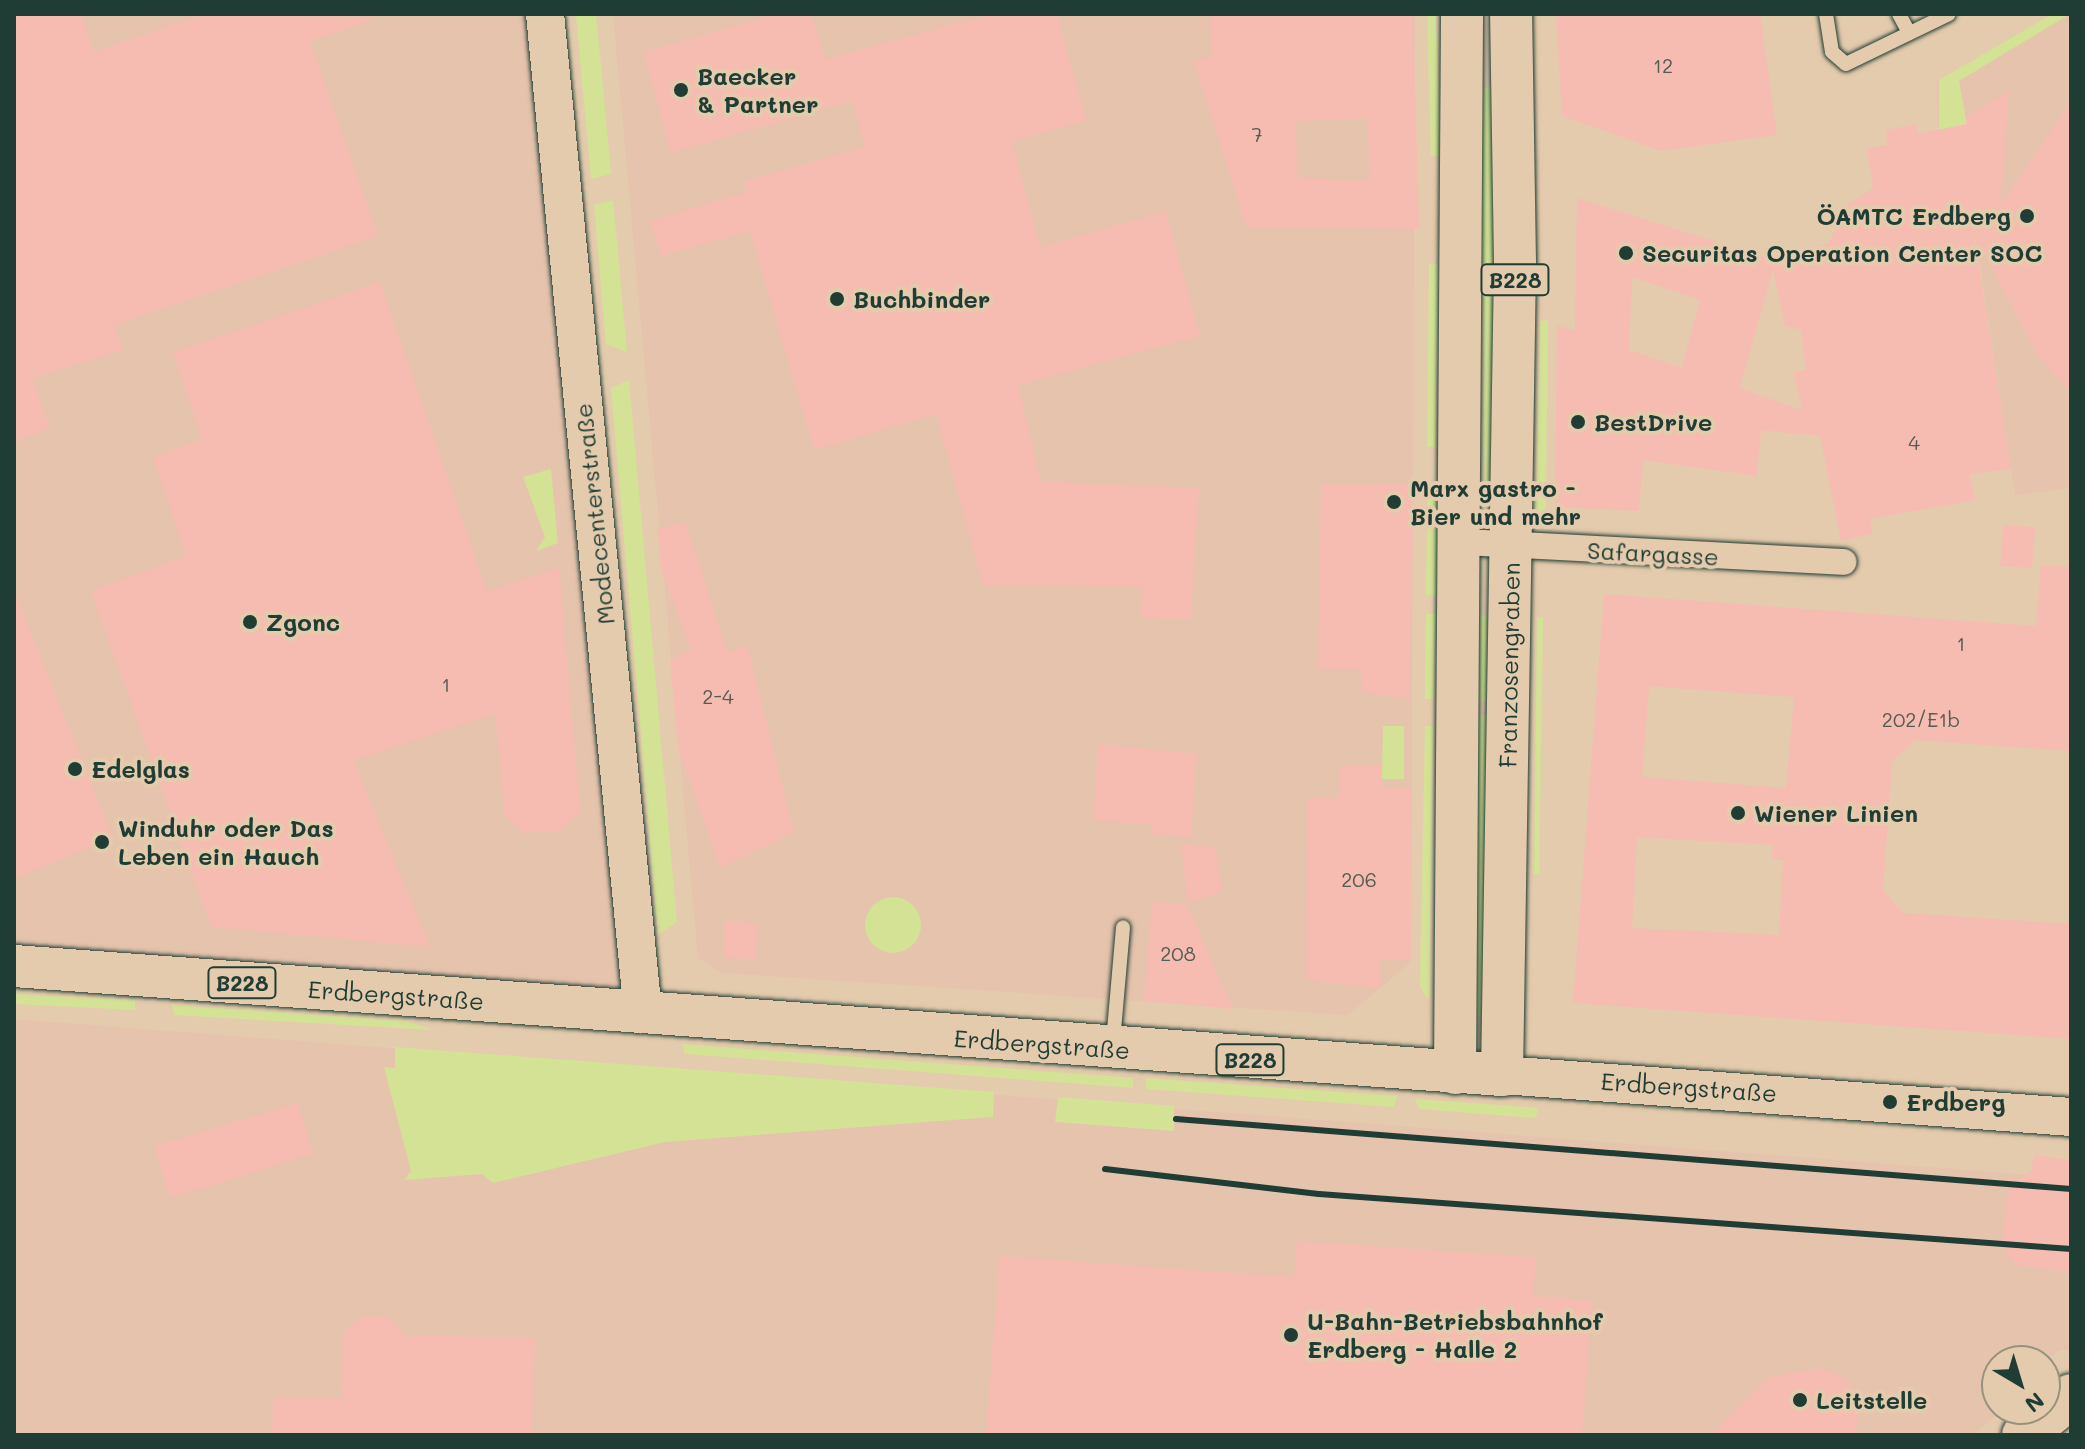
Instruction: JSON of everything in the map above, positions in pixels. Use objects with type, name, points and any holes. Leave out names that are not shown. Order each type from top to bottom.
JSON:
[{"type":"highway","points":[[2024,1435],[2071,1396]]},
{"type":"main road","name":"Franzosengraben","points":[[1455,1073],[1463,542],[1462,14]]},
{"type":"main road","name":"Franzosengraben","points":[[1502,1075],[1510,545],[1511,14]]},
{"type":"main road","name":"Erdbergstraße","points":[[14,966],[1112,1050],[1502,1075]]},
{"type":"street","name":"Modecenterstraße","points":[[545,14],[643,1014]]},
{"type":"street","name":"Safargasse","points":[[1463,542],[1843,562]]},
{"type":"street","name":"Erdbergstraße","points":[[1502,1075],[2071,1117]]},
{"type":"lane","points":[[1826,14],[1832,52],[1846,64],[1949,14]]},
{"type":"lane","points":[[1899,14],[1909,33]]},
{"type":"lane","points":[[1112,1050],[1123,927]]},
{"type":"shaded area","points":[[14,14],[545,14],[643,1014],[14,965]]},
{"type":"shaded area","points":[[613,14],[1415,14],[1411,962],[1348,1015],[722,973],[698,958]]},
{"type":"shaded area","points":[[2052,14],[2071,14],[2071,488],[2015,495],[1959,127],[1939,130],[1936,82]]},
{"type":"shaded area","points":[[14,1019],[2071,1178],[2071,1350],[2061,1350],[2061,1345],[1981,1345],[1981,1425],[1985,1425],[1973,1435],[14,1435]]},
{"type":"green space","points":[[596,14],[611,174],[591,179],[576,16]]},
{"type":"green space","points":[[1427,14],[1435,14],[1437,44],[1440,155],[1431,156]]},
{"type":"green space","points":[[2052,14],[2070,14],[1959,81],[1967,125],[1939,130],[1939,80]]},
{"type":"green space","points":[[1499,86],[1493,510],[1485,505],[1480,88]]},
{"type":"green space","points":[[613,200],[627,352],[606,344],[594,205]]},
{"type":"green space","points":[[1429,263],[1438,264],[1435,447],[1427,447]]},
{"type":"green space","points":[[1548,320],[1546,509],[1541,517],[1526,490],[1537,480],[1540,321]]},
{"type":"green space","points":[[629,380],[677,922],[658,934],[611,388]]},
{"type":"green space","points":[[551,469],[558,543],[536,551],[545,537],[523,477]]},
{"type":"green space","points":[[1428,480],[1440,487],[1444,596],[1426,595]]},
{"type":"green space","points":[[1426,614],[1444,614],[1435,625],[1433,699],[1425,699]]},
{"type":"green space","points":[[1475,615],[1495,616],[1494,702],[1474,702]]},
{"type":"green space","points":[[1537,617],[1543,618],[1539,875],[1534,874]]},
{"type":"green space","points":[[1474,715],[1493,715],[1491,1016],[1469,1015]]},
{"type":"green space","points":[[1383,726],[1404,726],[1404,779],[1382,779]]},
{"type":"green space","points":[[1425,726],[1433,726],[1429,1000],[1420,987]]},
{"type":"green space","points":[[893,897],[913,905],[921,925],[913,945],[893,953],[873,945],[865,925],[873,905]]},
{"type":"green space","points":[[14,994],[135,1000],[135,1010],[14,1004]]},
{"type":"green space","points":[[172,1005],[407,1021],[432,1030],[174,1015]]},
{"type":"green space","points":[[682,1044],[1133,1078],[1133,1088],[685,1054]]},
{"type":"green space","points":[[395,1047],[994,1092],[993,1117],[665,1142],[493,1183],[482,1174],[404,1180],[411,1171],[384,1067],[395,1068]]},
{"type":"green space","points":[[1146,1078],[1397,1096],[1394,1107],[1146,1089]]},
{"type":"green space","points":[[1058,1097],[1174,1106],[1174,1131],[1055,1122]]},
{"type":"green space","points":[[1415,1099],[1538,1108],[1536,1118],[1419,1109]]},
{"type":"building","points":[[14,14],[81,14],[94,52],[203,14],[379,18],[310,41],[378,236],[114,325],[123,350],[32,378],[50,428],[14,441]]},
{"type":"building","points":[[775,14],[812,14],[825,59],[992,14],[1057,14],[1086,121],[1012,141],[1040,247],[1166,211],[1200,336],[1018,385],[1041,481],[1199,488],[1191,620],[1141,618],[1142,587],[983,585],[936,414],[814,450],[750,231],[661,256],[650,221],[746,192],[744,181],[865,147],[852,101],[671,153],[643,52]]},
{"type":"building","points":[[1210,14],[1413,14],[1419,229],[1246,227],[1193,59],[1212,58]],"holes":[[[1367,118],[1370,180],[1297,178],[1296,121]]]},
{"type":"building","points":[[1556,14],[1760,14],[1777,135],[1661,151],[1562,116]]},
{"type":"building","points":[[2009,91],[2001,204],[2071,101],[2071,392],[2039,358],[1974,234],[2011,469],[1970,474],[1975,500],[1870,519],[1872,534],[1841,541],[1820,436],[1761,430],[1757,476],[1643,460],[1639,511],[1555,507],[1557,325],[1575,331],[1577,198],[1794,266],[1792,250],[1828,244],[1849,204],[1873,188],[1867,148],[1888,145],[1886,130],[1916,124],[1918,134],[1967,124],[1966,117]],"holes":[[[1773,269],[1785,326],[1801,330],[1806,370],[1794,372],[1802,410],[1740,388]],[[1632,277],[1700,300],[1682,368],[1629,350]]]},
{"type":"building","name":"Zgonc","points":[[380,282],[487,591],[559,568],[580,811],[563,830],[523,833],[505,816],[495,714],[354,761],[430,947],[211,927],[91,591],[186,556],[153,457],[202,439],[173,352]]},
{"type":"building","points":[[1321,483],[1414,484],[1409,699],[1362,692],[1361,670],[1318,669]]},
{"type":"building","points":[[685,522],[728,653],[747,645],[794,832],[720,868],[678,747],[670,660],[691,650],[661,569],[657,529]]},
{"type":"building","points":[[2003,525],[2035,527],[2032,568],[2000,566]]},
{"type":"building","name":"Wiener Linien","points":[[2041,565],[2071,567],[2071,751],[1915,740],[1892,762],[1883,890],[1903,913],[2071,924],[2071,1039],[1573,1003],[1604,594],[2036,626]],"holes":[[[1649,686],[1794,697],[1786,788],[1642,777]],[[1637,837],[1773,845],[1772,859],[1783,860],[1779,935],[1632,928]]]},
{"type":"building","points":[[14,590],[113,837],[14,879]]},
{"type":"building","points":[[1098,744],[1197,754],[1191,837],[1152,834],[1153,825],[1093,820]]},
{"type":"building","points":[[1339,766],[1382,766],[1382,788],[1412,788],[1411,960],[1380,960],[1380,988],[1306,980],[1307,798],[1339,798]]},
{"type":"building","points":[[1181,844],[1215,847],[1222,891],[1188,903]]},
{"type":"building","points":[[1152,902],[1187,905],[1233,1009],[1144,1001]]},
{"type":"building","points":[[725,921],[758,923],[756,959],[723,957]]},
{"type":"building","points":[[298,1103],[313,1154],[170,1198],[154,1146]]},
{"type":"building","points":[[2034,1155],[2071,1160],[2071,1272],[2017,1266],[2002,1247],[2008,1189],[2031,1171]]},
{"type":"building","name":"U-Bahn-Betriebsbahnhof Erdberg - Halle 2","points":[[1297,1241],[1536,1257],[1533,1296],[1592,1300],[1582,1435],[986,1435],[999,1256],[1294,1277]]},
{"type":"building","points":[[365,1315],[388,1316],[405,1335],[535,1338],[532,1435],[272,1435],[273,1397],[341,1398],[343,1332]]},
{"type":"building","name":"Leitstelle","points":[[1822,1368],[1845,1378],[1859,1397],[1856,1435],[1710,1435],[1769,1377]]},
{"type":"railway","points":[[1176,1119],[2071,1189]]},
{"type":"railway","points":[[1105,1169],[1319,1194],[2071,1249]]},
{"type":"place","name":"Baecker & Partner","points":[[681,90]]},
{"type":"place","name":"ÖAMTC Erdberg","points":[[2027,216]]},
{"type":"place","name":"Securitas Operation Center SOC","points":[[1626,253]]},
{"type":"place","name":"Buchbinder","points":[[837,299]]},
{"type":"place","name":"BestDrive","points":[[1578,422]]},
{"type":"place","name":"Marx gastro - Bier und mehr","points":[[1394,502]]},
{"type":"place","name":"Zgonc","points":[[250,622]]},
{"type":"place","name":"Edelglas","points":[[75,769]]},
{"type":"place","name":"Wiener Linien","points":[[1738,813]]},
{"type":"place","name":"Winduhr oder Das Leben ein Hauch","points":[[102,842]]},
{"type":"place","name":"Erdberg","points":[[1890,1102]]},
{"type":"place","name":"U-Bahn-Betriebsbahnhof Erdberg - Halle 2","points":[[1291,1335]]},
{"type":"place","name":"Leitstelle","points":[[1800,1400]]}]
